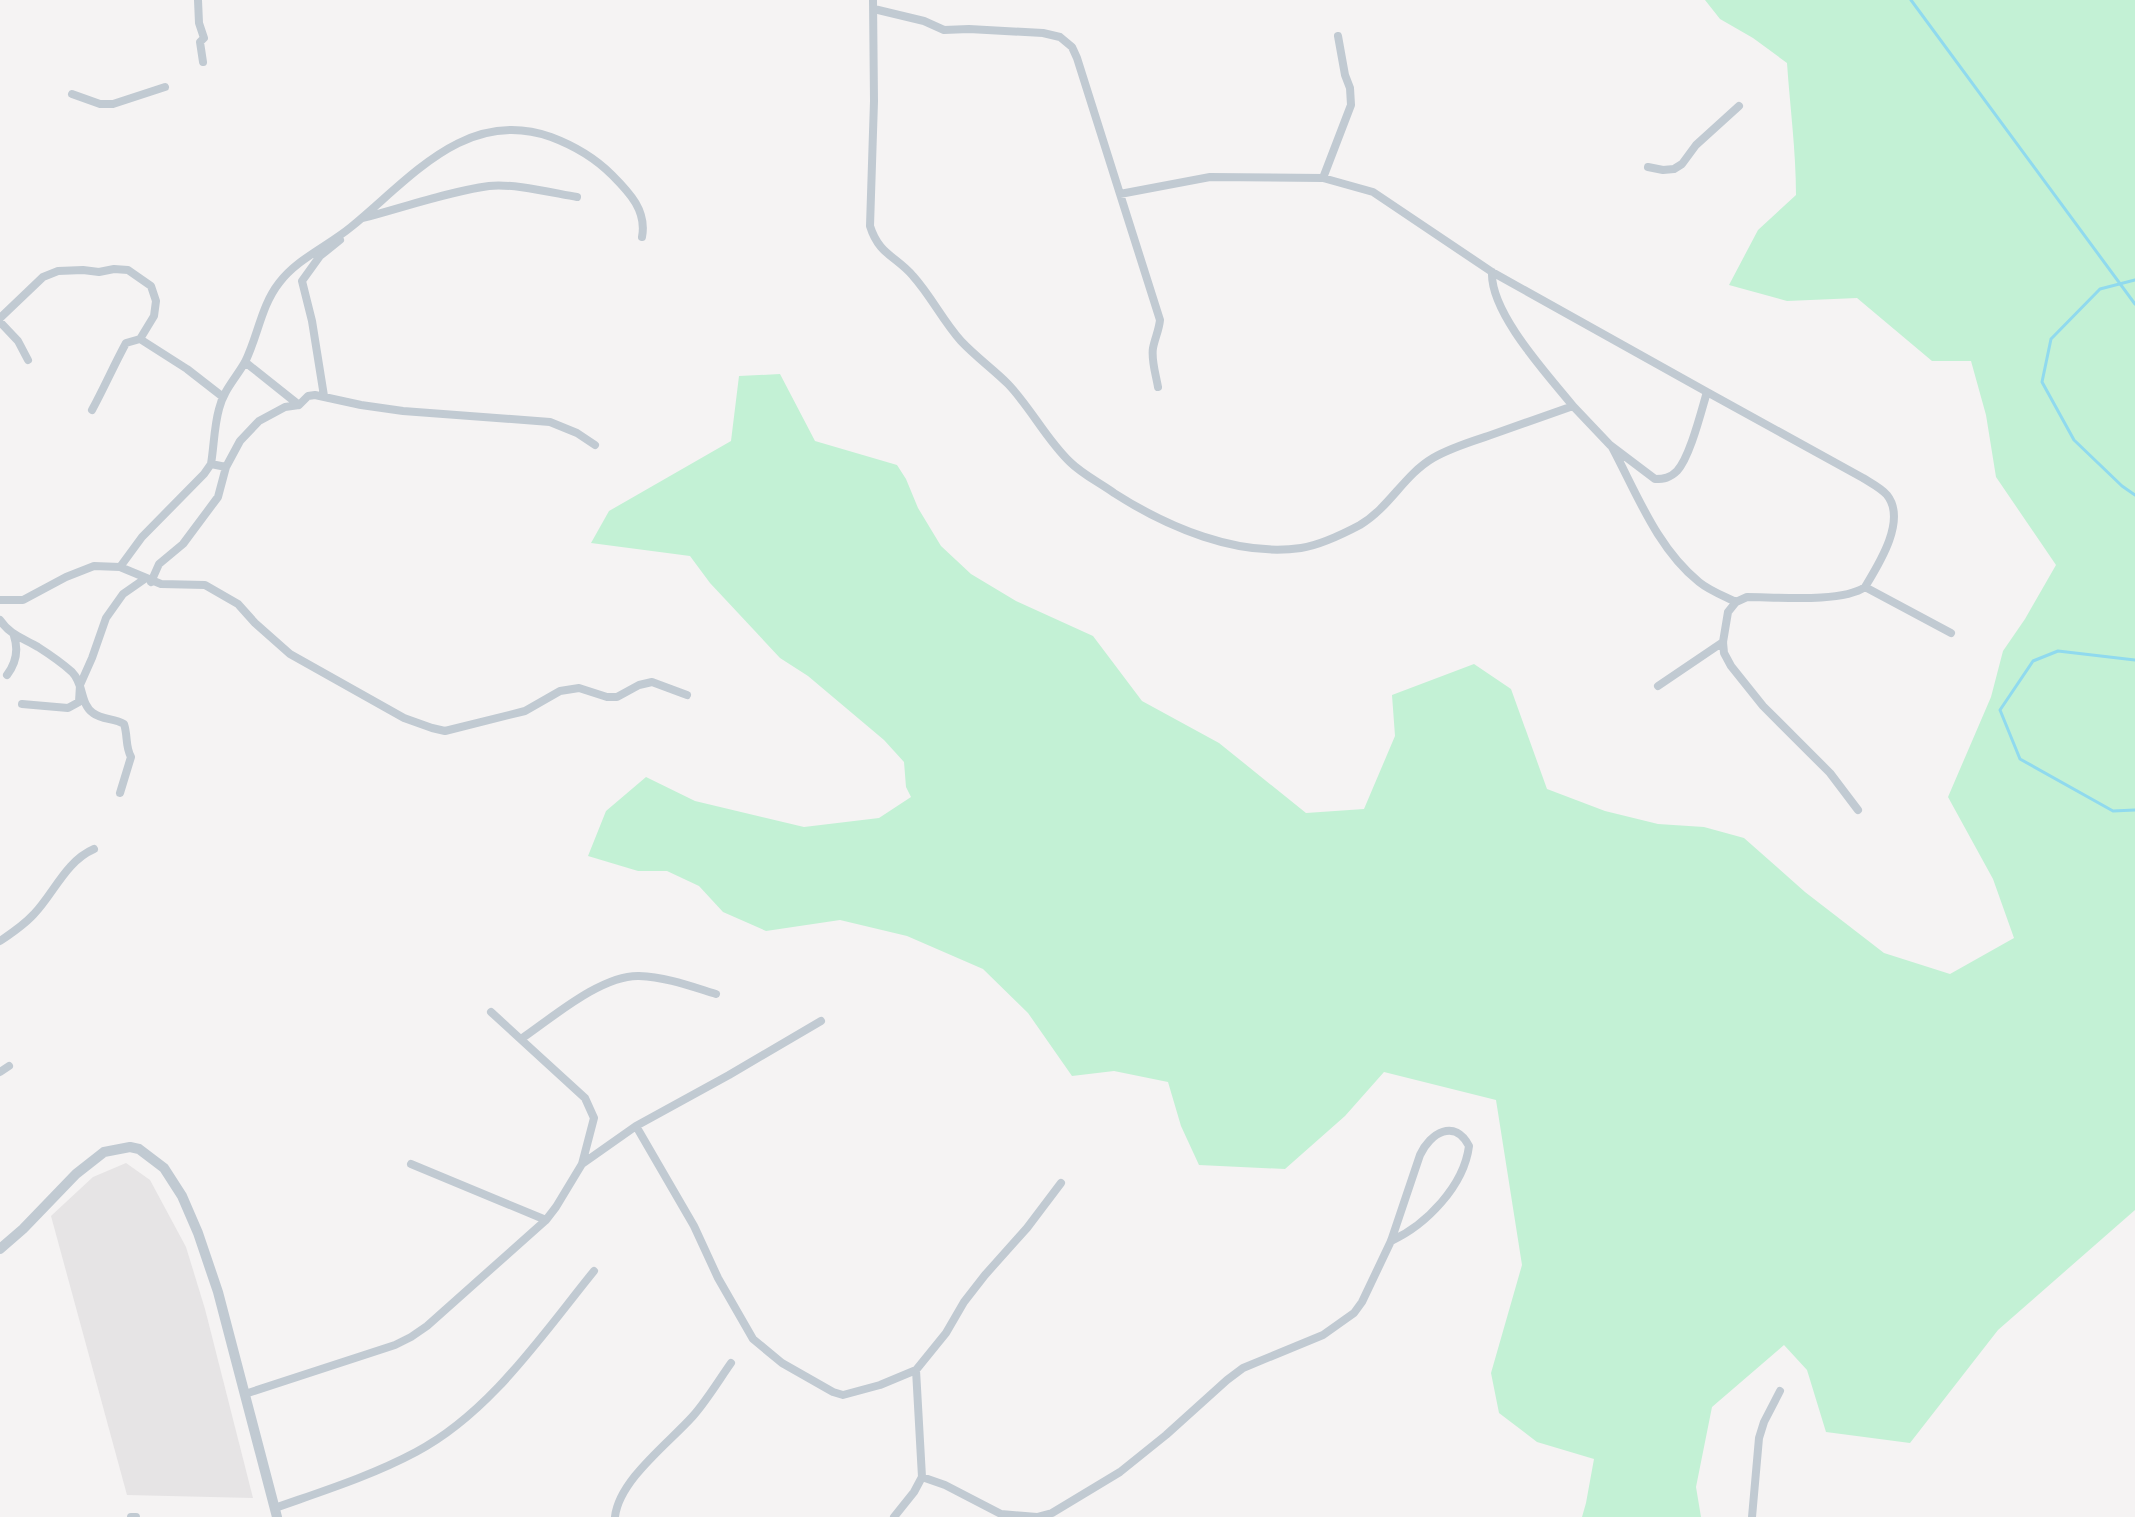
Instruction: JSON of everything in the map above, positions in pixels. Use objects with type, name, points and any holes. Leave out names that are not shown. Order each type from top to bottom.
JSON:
[{"type":"street","points":[[198,0],[199,23],[204,38],[200,42],[203,62]]},
{"type":"street","points":[[1158,387],[1153,363],[1153,349],[1160,320],[1072,47],[1060,37],[1043,33],[944,30],[874,5],[870,226],[875,241],[915,278],[961,341],[1008,384],[1027,405],[1046,436],[1071,464],[1141,510],[1220,543],[1274,550],[1303,548],[1362,524],[1379,510],[1413,472],[1434,458],[1454,448],[1573,406]]},
{"type":"street","points":[[1323,178],[1351,105],[1350,88],[1345,75],[1338,36]]},
{"type":"street","points":[[72,94],[100,105],[165,87]]},
{"type":"street","points":[[1648,167],[1674,169],[1682,164],[1696,145],[1739,106]]},
{"type":"street","points":[[120,567],[142,537],[211,464],[217,420],[223,397],[245,362],[270,296],[290,271],[350,228],[419,169],[451,146],[473,136],[496,130],[523,130],[562,141],[596,159],[627,190],[641,212],[644,227],[642,237]]},
{"type":"street","points":[[1120,194],[1210,177],[1323,178],[1373,192],[1492,272],[1863,478],[1886,494],[1893,505],[1894,528],[1864,587],[1858,592],[1818,597],[1747,597],[1736,602],[1728,612],[1723,642],[1724,653],[1731,666],[1763,706],[1830,773],[1858,810]]},
{"type":"street","points":[[360,219],[435,198],[491,186],[533,189],[577,197]]},
{"type":"street","points":[[302,281],[320,256],[339,241],[350,228]]},
{"type":"street","points":[[28,360],[18,341],[0,320],[43,277],[58,271],[99,272],[114,268],[128,270],[151,286],[156,301],[154,315],[140,339],[126,343],[92,410]]},
{"type":"street","points":[[290,271],[302,281],[312,321],[324,396]]},
{"type":"street","points":[[1492,272],[1492,283],[1497,298],[1521,342],[1573,406],[1610,445],[1655,479],[1669,477],[1677,471],[1685,458],[1707,392]]},
{"type":"street","points":[[140,339],[187,369],[223,397]]},
{"type":"street","points":[[245,362],[299,405]]},
{"type":"street","points":[[22,704],[68,708],[79,702],[80,685],[106,618],[123,594],[148,580],[159,564],[183,544],[218,497],[226,467],[240,441],[259,420],[285,406],[299,405],[308,396],[324,396],[361,405],[403,411],[550,422],[577,433],[595,445]]},
{"type":"street","points":[[1610,445],[1645,512],[1679,563],[1701,584],[1736,602]]},
{"type":"street","points":[[211,464],[226,467]]},
{"type":"street","points":[[0,600],[23,600],[66,577],[94,566],[120,567],[148,580],[166,585],[206,585],[238,604],[255,623],[290,654],[394,713],[445,731],[525,711],[560,691],[579,688],[607,697],[617,697],[639,685],[652,682],[687,695]]},
{"type":"street","points":[[1864,587],[1951,633]]},
{"type":"street","points":[[0,620],[14,636],[17,645],[15,662],[7,675]]},
{"type":"street","points":[[14,636],[35,645],[70,671],[77,678],[86,705],[96,716],[124,724],[127,734],[126,744],[131,757],[120,793]]},
{"type":"street","points":[[1658,686],[1723,642]]},
{"type":"street","points":[[0,941],[33,915],[76,861],[94,849]]},
{"type":"street","points":[[522,1039],[596,987],[611,981],[636,976],[675,981],[716,994]]},
{"type":"street","points":[[245,1394],[395,1345],[411,1337],[427,1326],[546,1220],[556,1207],[582,1164],[594,1119],[585,1098],[491,1012]]},
{"type":"street","points":[[582,1164],[636,1126],[821,1021]]},
{"type":"street","points":[[0,1072],[9,1066]]},
{"type":"street","points":[[636,1126],[693,1226],[718,1278],[753,1339],[782,1363],[833,1392],[843,1395],[880,1385],[916,1370],[946,1333],[964,1302],[1027,1228],[1061,1183]]},
{"type":"street","points":[[922,1477],[945,1485],[1001,1514],[1037,1517],[1052,1513],[1120,1472],[1243,1368],[1323,1335],[1354,1313],[1362,1302],[1391,1241],[1425,1143],[1434,1136],[1447,1131],[1458,1132],[1465,1137],[1469,1146],[1464,1168],[1426,1220],[1410,1233],[1391,1241]]},
{"type":"street","points":[[0,1249],[23,1229],[76,1174],[104,1152],[130,1147],[139,1149],[164,1168],[182,1196],[198,1233],[218,1292],[276,1513],[417,1452],[464,1419],[499,1387],[526,1357],[594,1271]]},
{"type":"street","points":[[411,1164],[546,1220]]},
{"type":"street","points":[[615,1517],[620,1497],[634,1478],[694,1415],[731,1363]]},
{"type":"street","points":[[894,1517],[914,1492],[922,1477],[916,1370]]},
{"type":"street","points":[[1752,1517],[1759,1438],[1764,1422],[1780,1391]]},
{"type":"street","points":[[131,1517],[136,1517]]},
{"type":"shaded area","points":[[126,1163],[150,1180],[186,1247],[205,1309],[253,1498],[127,1495],[51,1216],[93,1177]]},
{"type":"green space","points":[[1705,0],[2135,0],[2135,1210],[1998,1330],[1910,1443],[1826,1432],[1807,1370],[1784,1345],[1712,1407],[1696,1487],[1701,1517],[1582,1517],[1594,1459],[1537,1442],[1499,1413],[1491,1373],[1522,1265],[1496,1100],[1384,1072],[1345,1116],[1285,1169],[1199,1165],[1181,1126],[1168,1082],[1114,1071],[1072,1076],[1028,1013],[983,969],[907,936],[840,920],[766,931],[723,912],[699,886],[667,871],[638,871],[588,856],[606,811],[646,777],[695,801],[804,827],[879,818],[911,797],[906,787],[904,762],[884,740],[808,676],[780,658],[710,583],[690,556],[591,543],[609,511],[731,441],[739,376],[780,374],[815,441],[897,465],[906,479],[918,508],[941,546],[971,574],[1016,601],[1093,636],[1142,701],[1219,743],[1306,813],[1364,809],[1395,736],[1392,695],[1474,664],[1511,689],[1547,789],[1605,811],[1658,824],[1704,827],[1744,838],[1805,892],[1884,953],[1950,974],[2014,938],[1993,879],[1948,797],[1991,697],[2003,651],[2025,619],[2056,565],[1996,477],[1986,415],[1971,361],[1932,361],[1857,298],[1787,301],[1729,285],[1758,230],[1796,195],[1793,129],[1787,63],[1753,38],[1720,19]]},
{"type":"waterway","points":[[1911,0],[2135,304]]},
{"type":"waterway","points":[[2135,280],[2100,289],[2051,339],[2042,382],[2074,440],[2122,486],[2135,495]]},
{"type":"waterway","points":[[2135,660],[2058,651],[2033,661],[2000,710],[2020,759],[2113,811],[2135,810]]}]
